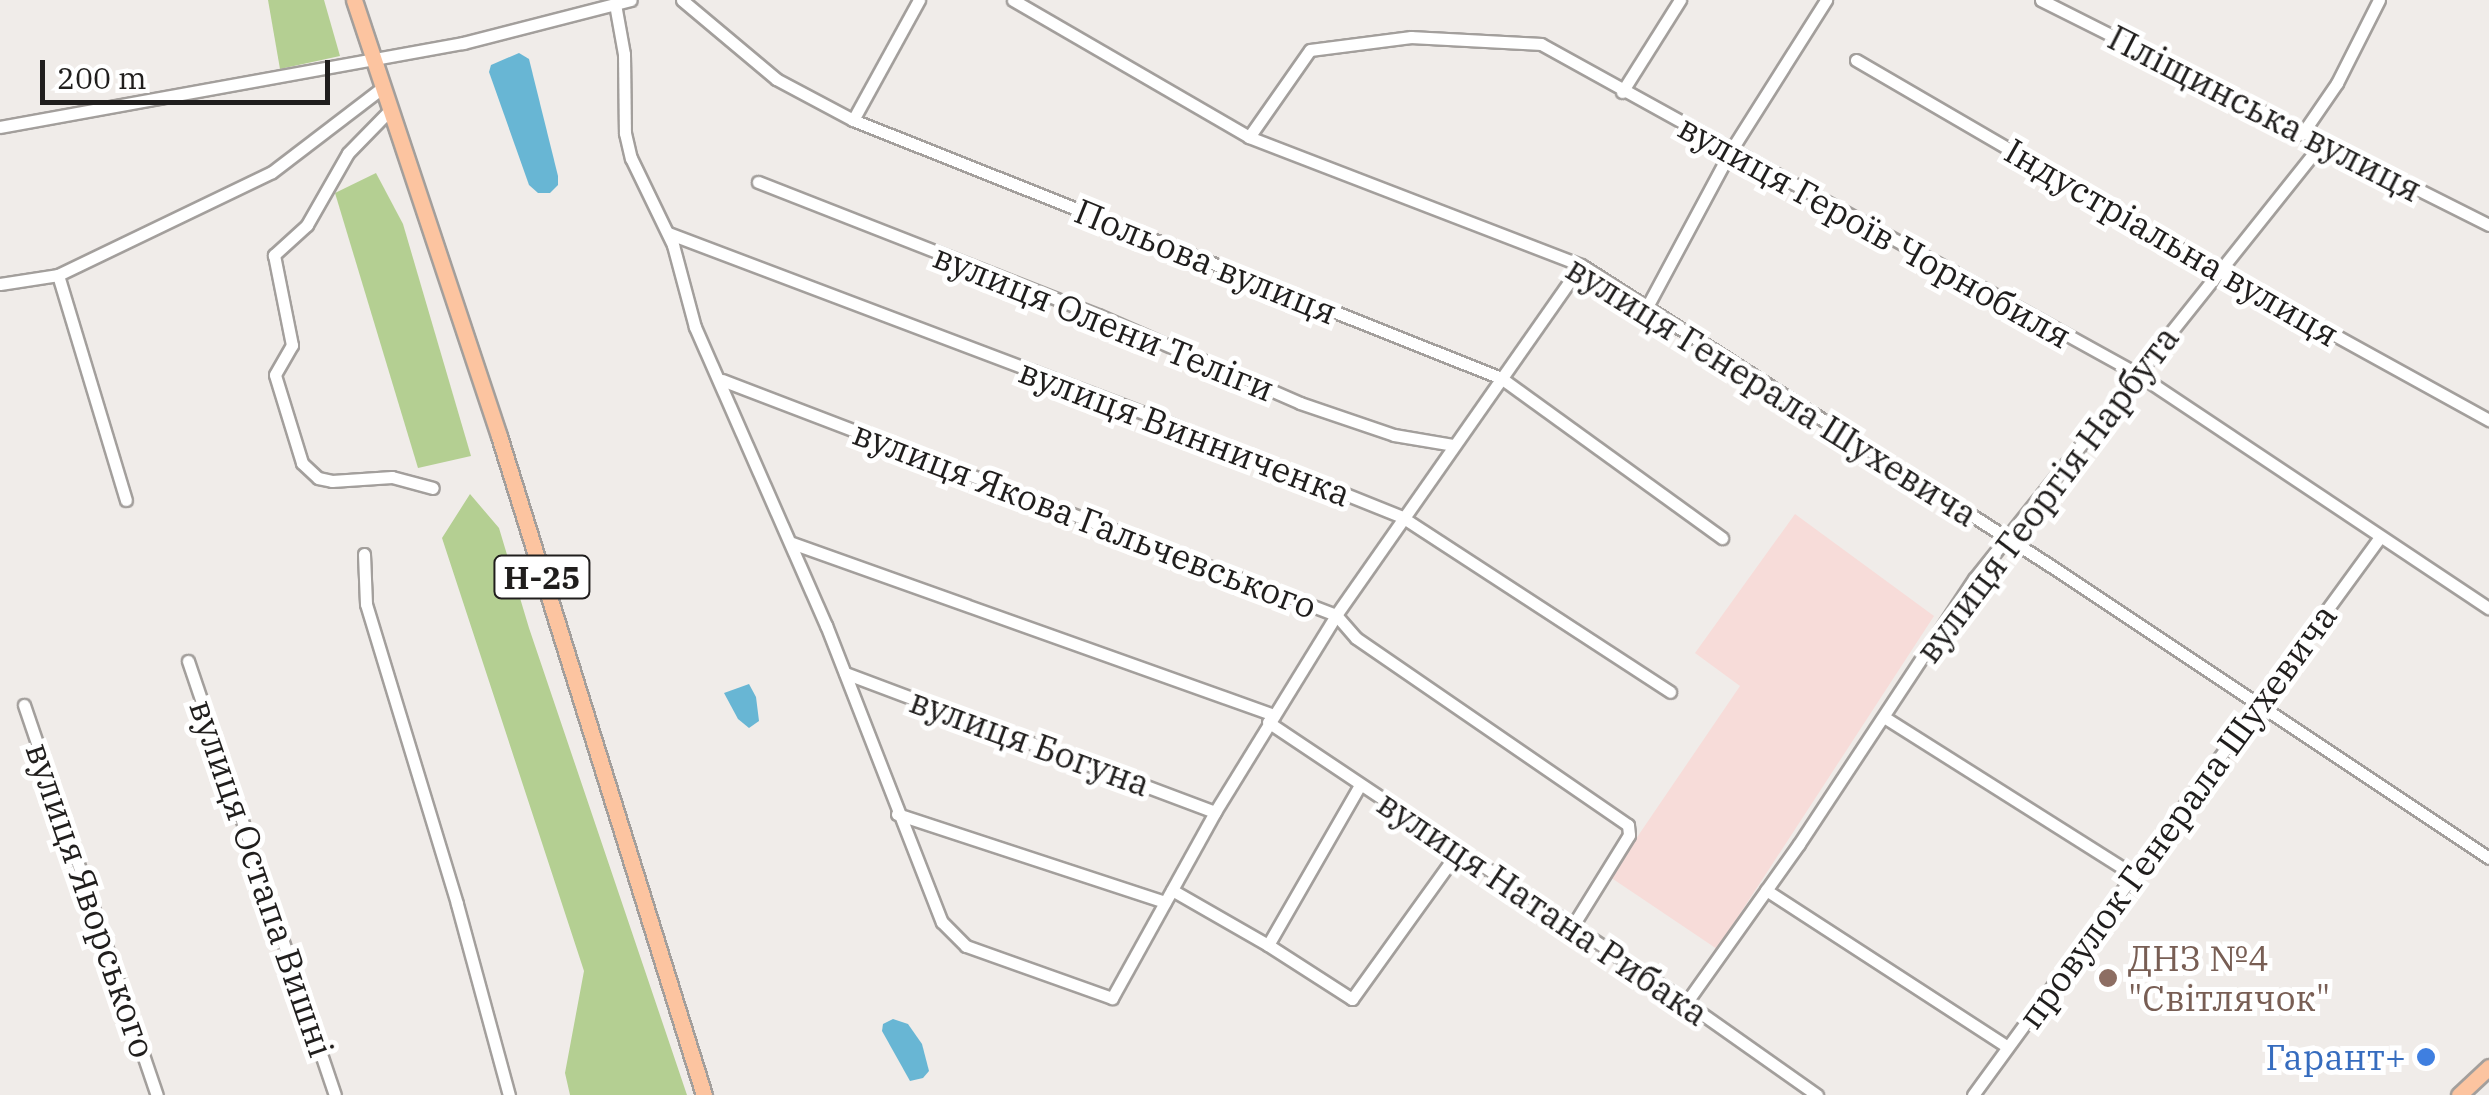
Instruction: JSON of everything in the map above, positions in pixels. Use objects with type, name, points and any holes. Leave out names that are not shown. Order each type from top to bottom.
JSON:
[{"type":"main road","name":"Н-25","points":[[354,0],[504,454],[704,1095]]},
{"type":"main road","points":[[2458,1095],[2489,1067]]},
{"type":"street","points":[[0,128],[374,61],[516,32],[631,0]]},
{"type":"street","name":"Польова вулиця","points":[[682,0],[776,79],[854,120],[1501,378],[1722,538]]},
{"type":"street","points":[[854,120],[919,0]]},
{"type":"street","name":"вулиця Генерала Шухевича","points":[[1013,0],[1249,137],[1581,264],[2260,704],[2489,858]]},
{"type":"street","points":[[1648,305],[1730,152],[1826,0]]},
{"type":"street","name":"Пліщинська вулиця","points":[[2041,0],[2321,144],[2489,225]]},
{"type":"street","points":[[2302,134],[2337,83],[2379,0]]},
{"type":"street","points":[[1622,92],[1675,2]]},
{"type":"street","points":[[614,4],[626,69],[628,146],[668,233],[696,327],[792,543],[942,922],[966,946],[1112,998],[1216,812],[1336,616],[1581,264]]},
{"type":"street","name":"вулиця Героїв Чорнобиля","points":[[1249,137],[1310,50],[1412,37],[1541,44],[1730,152],[2136,373],[2489,608]]},
{"type":"street","name":"Індустріальна вулиця","points":[[1856,60],[2216,270],[2489,420]]},
{"type":"street","points":[[0,284],[58,274],[272,172],[382,88]]},
{"type":"street","points":[[390,110],[348,153],[307,225],[274,255],[292,345],[274,375],[302,463],[318,478],[332,482],[392,477],[433,488]]},
{"type":"street","name":"вулиця Георгія Нарбута","points":[[1686,1003],[2006,538],[2216,270],[2321,144]]},
{"type":"street","name":"вулиця Олени Теліги","points":[[758,182],[1098,315],[1300,403],[1394,435],[1454,444]]},
{"type":"street","name":"вулиця Винниченка","points":[[668,233],[1146,414],[1402,517],[1670,692]]},
{"type":"street","points":[[58,274],[126,500]]},
{"type":"street","name":"вулиця Якова Гальчевського","points":[[722,380],[1336,616],[1356,638],[1628,824],[1629,836],[1572,927]]},
{"type":"street","name":"провулок Генерала Шухевича","points":[[1973,1095],[2380,537]]},
{"type":"street","name":"вулиця Натана Рибака","points":[[792,543],[1271,719],[1360,785],[1817,1095]]},
{"type":"street","points":[[364,554],[366,604],[457,904],[509,1095]]},
{"type":"street","name":"вулиця Остапа Вишні","points":[[188,661],[335,1095]]},
{"type":"street","name":"вулиця Богуна","points":[[845,673],[1216,812]]},
{"type":"street","name":"вулиця Яворського","points":[[24,706],[157,1095]]},
{"type":"street","points":[[1884,717],[2134,875]]},
{"type":"street","points":[[1268,944],[1360,785]]},
{"type":"street","points":[[897,814],[1169,896],[1268,944],[1352,999],[1460,850]]},
{"type":"street","points":[[1766,890],[2008,1047]]},
{"type":"shaded area","points":[[1795,514],[1934,616],[1717,949],[1610,877],[1740,686],[1695,653]]},
{"type":"green space","points":[[268,0],[324,0],[340,56],[280,69]]},
{"type":"green space","points":[[376,173],[403,224],[471,456],[418,468],[335,193]]},
{"type":"green space","points":[[470,494],[499,528],[687,1095],[570,1095],[565,1073],[584,971],[442,538]]},
{"type":"water","points":[[519,53],[529,59],[558,176],[558,185],[550,193],[538,193],[529,185],[489,72],[491,65]]},
{"type":"water","points":[[749,684],[756,697],[759,721],[749,728],[738,719],[724,693]]},
{"type":"water","points":[[893,1019],[908,1024],[922,1044],[929,1071],[923,1078],[910,1081],[882,1031],[883,1024]]},
{"type":"place","name":"ДНЗ №4 \"Світлячок\"","points":[[2108,978]]},
{"type":"place","name":"Гарант+","points":[[2426,1057]]}]
